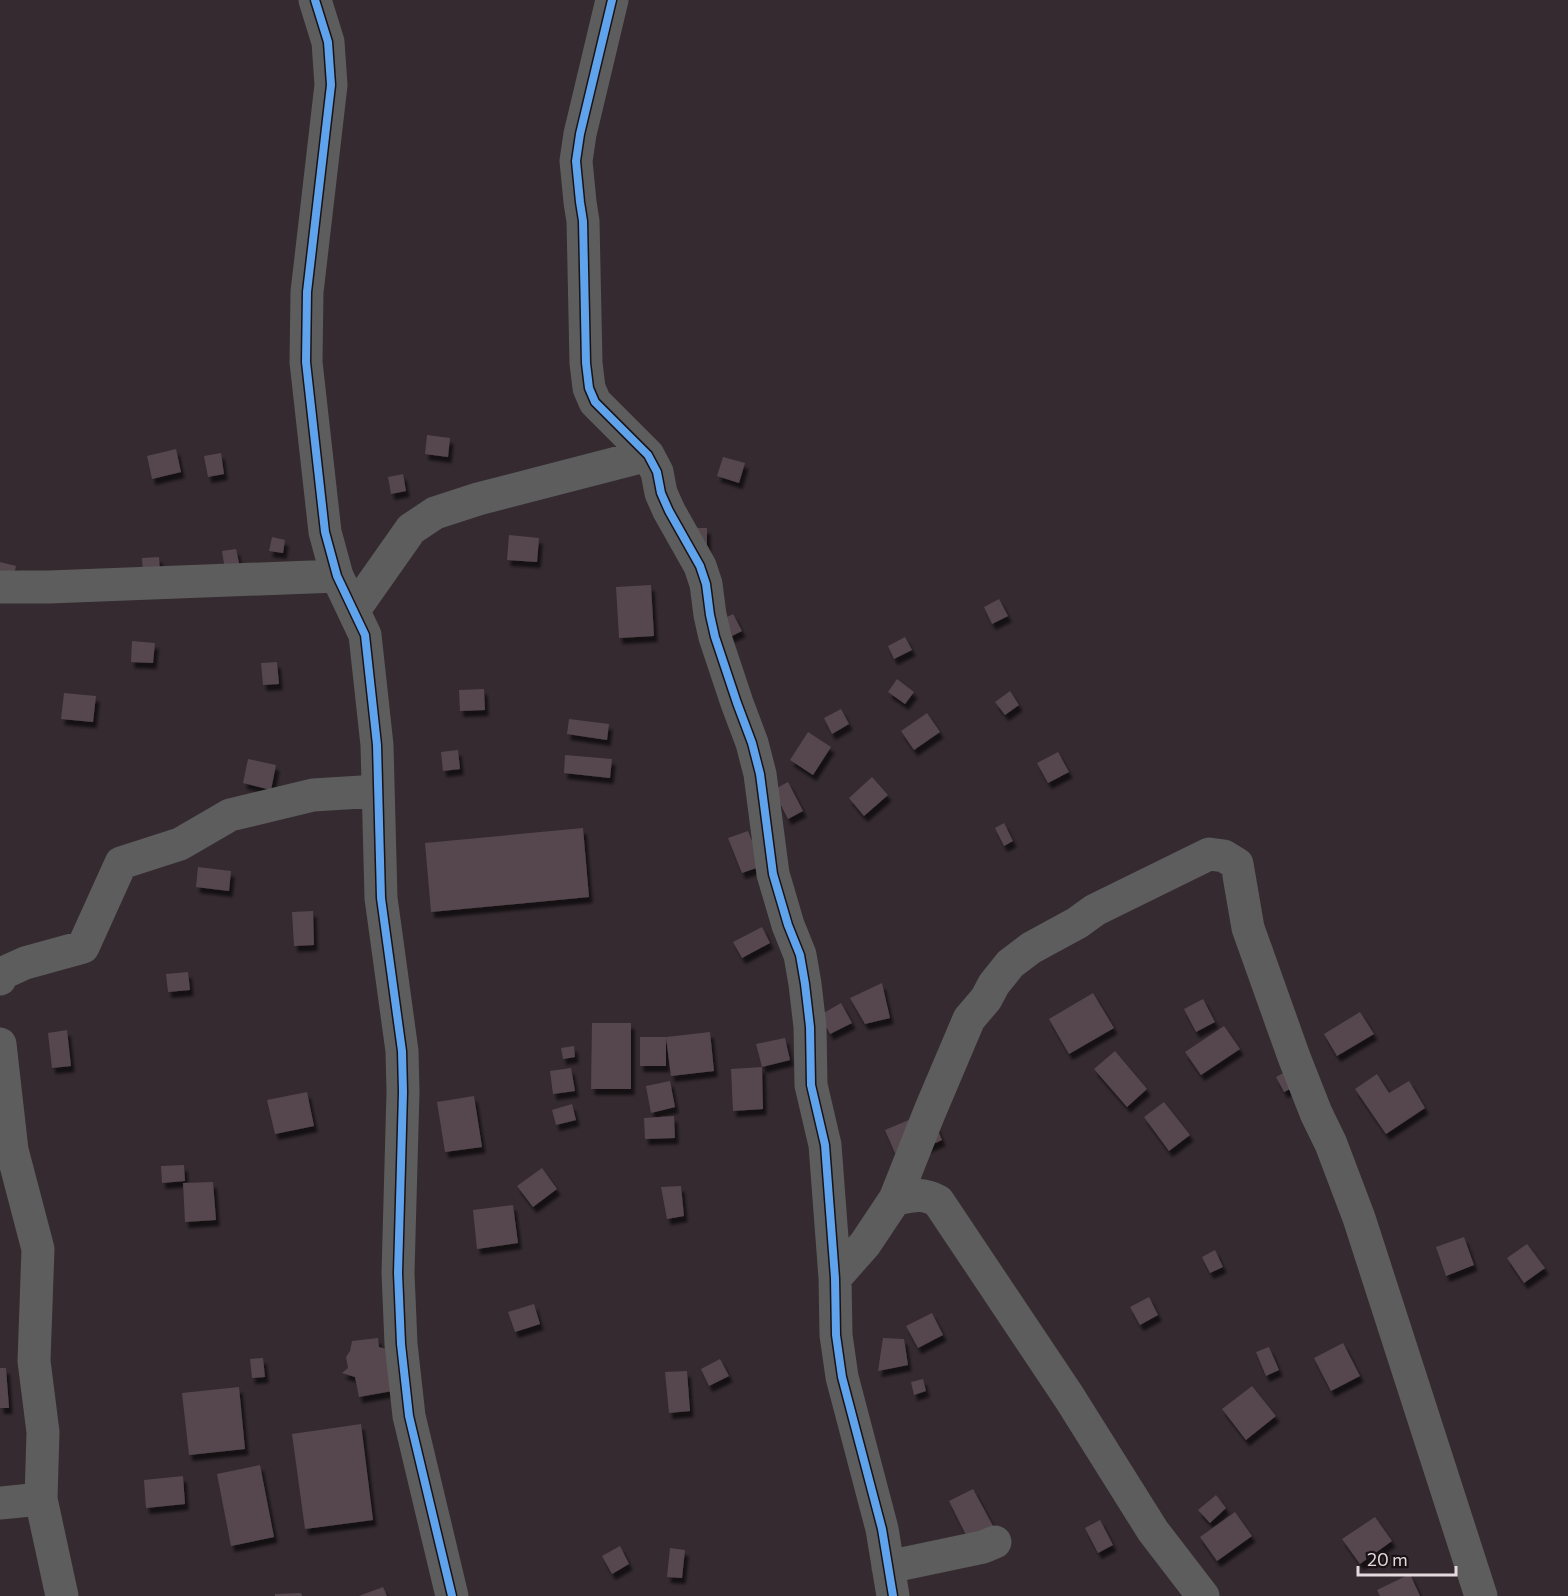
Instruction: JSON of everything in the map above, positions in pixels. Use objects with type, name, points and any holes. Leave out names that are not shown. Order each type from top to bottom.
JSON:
[{"type":"street","points":[[315,0],[327,42],[331,85],[307,292],[306,362],[325,532],[337,576],[365,635],[377,745],[381,898],[402,1051],[404,1092],[398,1273],[401,1344],[409,1416],[452,1596]]},
{"type":"street","points":[[612,0],[580,134],[576,161],[583,221],[586,363],[589,388],[595,402],[648,454],[657,472],[661,493],[669,511],[700,566],[706,584],[715,637],[752,743],[760,774],[773,874],[788,925],[800,955],[805,984],[810,1027],[811,1085],[825,1144],[835,1278],[836,1335],[842,1377],[882,1529],[890,1582],[995,1542]]},
{"type":"street","points":[[354,610],[411,529],[435,513],[498,493],[648,454]]},
{"type":"street","points":[[0,587],[337,576]]},
{"type":"street","points":[[0,979],[1,974],[25,963],[83,947],[121,863],[180,844],[230,815],[313,795],[378,791]]},
{"type":"street","points":[[835,1278],[865,1244],[895,1199],[969,1019],[1010,964],[1031,948],[1077,923],[1095,910],[1209,854],[1224,856],[1237,864],[1248,928],[1294,1058],[1331,1144],[1359,1218],[1481,1596]]},
{"type":"street","points":[[0,1044],[12,1150],[38,1249],[34,1361],[43,1432],[41,1499],[62,1596]]},
{"type":"street","points":[[0,1166],[22,1191]]},
{"type":"street","points":[[895,1199],[928,1196],[938,1201],[1069,1397],[1153,1531],[1203,1596]]},
{"type":"street","points":[[0,1503],[41,1499]]},
{"type":"building","points":[[427,435],[450,438],[448,457],[425,454]]},
{"type":"building","points":[[176,449],[181,472],[152,479],[147,456]]},
{"type":"building","points":[[221,453],[224,474],[208,477],[204,456]]},
{"type":"building","points":[[723,457],[745,463],[739,483],[717,476]]},
{"type":"building","points":[[403,474],[406,491],[391,494],[388,477]]},
{"type":"building","points":[[694,528],[707,528],[707,549]]},
{"type":"building","points":[[509,535],[539,538],[537,562],[507,560]]},
{"type":"building","points":[[272,537],[285,540],[283,553],[269,551]]},
{"type":"building","points":[[236,549],[240,567],[225,570],[222,551]]},
{"type":"building","points":[[159,557],[160,574],[143,574],[142,558]]},
{"type":"building","points":[[0,562],[16,566],[12,583],[0,580]]},
{"type":"building","points":[[651,585],[654,636],[619,638],[616,587]]},
{"type":"building","points":[[999,599],[1008,616],[992,624],[984,607]]},
{"type":"building","points":[[733,614],[742,631],[730,637],[721,620]]},
{"type":"building","points":[[905,637],[912,650],[894,659],[888,646]]},
{"type":"building","points":[[132,641],[155,643],[153,663],[131,662]]},
{"type":"building","points":[[277,662],[279,684],[263,685],[261,663]]},
{"type":"building","points":[[897,679],[914,692],[905,704],[888,692]]},
{"type":"building","points":[[484,689],[485,710],[460,711],[459,690]]},
{"type":"building","points":[[1010,691],[1019,705],[1005,715],[995,702]]},
{"type":"building","points":[[64,693],[96,696],[93,722],[61,719]]},
{"type":"building","points":[[841,709],[849,724],[832,734],[824,718]]},
{"type":"building","points":[[927,713],[940,732],[914,750],[901,731]]},
{"type":"building","points":[[569,719],[609,724],[607,740],[567,734]]},
{"type":"building","points":[[808,732],[831,747],[813,775],[790,760]]},
{"type":"building","points":[[458,750],[460,769],[443,771],[441,752]]},
{"type":"building","points":[[1058,752],[1069,772],[1048,783],[1037,763]]},
{"type":"building","points":[[565,755],[612,759],[610,778],[564,773]]},
{"type":"building","points":[[248,759],[276,765],[271,790],[243,783]]},
{"type":"building","points":[[872,777],[888,795],[864,816],[849,798]]},
{"type":"building","points":[[788,782],[803,811],[788,819],[773,790]]},
{"type":"building","points":[[1004,823],[1013,841],[1004,846],[995,828]]},
{"type":"building","points":[[583,828],[589,897],[431,912],[425,843]]},
{"type":"building","points":[[748,831],[762,866],[742,873],[728,838]]},
{"type":"building","points":[[198,867],[231,871],[229,891],[196,887]]},
{"type":"building","points":[[313,911],[314,945],[294,946],[292,912]]},
{"type":"building","points":[[762,927],[770,943],[742,958],[733,942]]},
{"type":"building","points":[[188,972],[190,990],[168,992],[166,974]]},
{"type":"building","points":[[882,983],[890,1018],[865,1024],[850,998]]},
{"type":"building","points":[[1093,993],[1114,1028],[1069,1054],[1049,1019]]},
{"type":"building","points":[[1203,999],[1215,1022],[1196,1032],[1184,1009]]},
{"type":"building","points":[[841,1003],[852,1023],[830,1034],[820,1015]]},
{"type":"building","points":[[1360,1012],[1374,1034],[1337,1056],[1324,1034]]},
{"type":"building","points":[[592,1023],[631,1023],[631,1089],[591,1089]]},
{"type":"building","points":[[1224,1026],[1240,1049],[1201,1075],[1185,1052]]},
{"type":"building","points":[[67,1030],[71,1066],[52,1068],[48,1033]]},
{"type":"building","points":[[710,1032],[714,1071],[671,1076],[666,1037]]},
{"type":"building","points":[[640,1037],[666,1037],[666,1066],[640,1066]]},
{"type":"building","points":[[785,1038],[790,1060],[762,1067],[756,1044]]},
{"type":"building","points":[[574,1046],[575,1057],[563,1059],[561,1048]]},
{"type":"building","points":[[1115,1051],[1147,1089],[1127,1107],[1094,1069]]},
{"type":"building","points":[[762,1067],[763,1109],[733,1111],[731,1069]]},
{"type":"building","points":[[571,1068],[575,1091],[553,1094],[550,1071]]},
{"type":"building","points":[[1289,1070],[1297,1086],[1284,1092],[1276,1077]]},
{"type":"building","points":[[1377,1074],[1389,1093],[1409,1081],[1425,1108],[1386,1134],[1355,1089]]},
{"type":"building","points":[[670,1081],[675,1107],[651,1113],[646,1086]]},
{"type":"building","points":[[307,1092],[314,1126],[275,1134],[267,1100]]},
{"type":"building","points":[[474,1096],[482,1147],[445,1152],[437,1102]]},
{"type":"building","points":[[1164,1102],[1190,1135],[1169,1151],[1144,1117]]},
{"type":"building","points":[[572,1104],[576,1120],[556,1125],[552,1110]]},
{"type":"building","points":[[930,1111],[942,1140],[898,1160],[885,1130]]},
{"type":"building","points":[[674,1116],[675,1138],[645,1139],[644,1118]]},
{"type":"building","points":[[184,1165],[185,1181],[162,1183],[161,1166]]},
{"type":"building","points":[[542,1168],[557,1189],[533,1207],[517,1186]]},
{"type":"building","points":[[213,1182],[216,1220],[185,1222],[183,1183]]},
{"type":"building","points":[[681,1186],[684,1216],[667,1219],[661,1187]]},
{"type":"building","points":[[513,1205],[518,1243],[477,1249],[473,1210]]},
{"type":"building","points":[[1464,1237],[1474,1265],[1446,1276],[1436,1247]]},
{"type":"building","points":[[1527,1244],[1545,1268],[1524,1283],[1507,1258]]},
{"type":"building","points":[[1215,1250],[1223,1267],[1210,1273],[1202,1257]]},
{"type":"building","points":[[1149,1297],[1158,1315],[1140,1325],[1130,1307]]},
{"type":"building","points":[[534,1304],[540,1324],[515,1332],[508,1312]]},
{"type":"building","points":[[932,1313],[943,1335],[918,1348],[906,1326]]},
{"type":"building","points":[[378,1338],[379,1347],[390,1350],[398,1390],[359,1397],[355,1377],[342,1373],[348,1368],[346,1357],[352,1341]]},
{"type":"building","points":[[883,1338],[904,1339],[908,1365],[878,1371]]},
{"type":"building","points":[[1343,1343],[1360,1376],[1331,1391],[1314,1358]]},
{"type":"building","points":[[1269,1347],[1279,1370],[1266,1376],[1256,1352]]},
{"type":"building","points":[[263,1358],[265,1377],[252,1378],[250,1359]]},
{"type":"building","points":[[720,1359],[729,1376],[709,1386],[701,1369]]},
{"type":"building","points":[[0,1368],[6,1368],[9,1408],[0,1408]]},
{"type":"building","points":[[687,1371],[690,1411],[669,1413],[665,1372]]},
{"type":"building","points":[[923,1379],[926,1391],[914,1395],[911,1382]]},
{"type":"building","points":[[1252,1386],[1276,1416],[1246,1440],[1222,1409]]},
{"type":"building","points":[[239,1387],[245,1449],[189,1455],[182,1393]]},
{"type":"building","points":[[361,1424],[373,1520],[305,1529],[292,1434]]},
{"type":"building","points":[[260,1465],[274,1537],[231,1546],[217,1474]]},
{"type":"building","points":[[183,1476],[185,1504],[146,1508],[144,1480]]},
{"type":"building","points":[[973,1489],[993,1526],[968,1539],[949,1501]]},
{"type":"building","points":[[1216,1495],[1226,1508],[1210,1523],[1198,1510]]},
{"type":"building","points":[[1235,1512],[1252,1536],[1217,1561],[1200,1537]]},
{"type":"building","points":[[1375,1517],[1392,1541],[1360,1564],[1342,1539]]},
{"type":"building","points":[[1100,1520],[1113,1545],[1098,1553],[1085,1528]]},
{"type":"building","points":[[620,1546],[629,1564],[612,1574],[602,1556]]},
{"type":"building","points":[[670,1548],[685,1550],[682,1578],[667,1577]]},
{"type":"building","points":[[1410,1574],[1420,1596],[1380,1596],[1377,1590]]},
{"type":"building","points":[[383,1587],[387,1596],[359,1596]]},
{"type":"building","points":[[301,1593],[302,1596],[275,1596],[275,1594]]},
{"type":"cycle path","points":[[315,0],[328,42],[331,85],[307,292],[306,362],[325,532],[337,576],[365,635],[377,745],[381,898],[402,1051],[398,1273],[401,1344],[409,1416],[452,1596]]},
{"type":"cycle path","points":[[612,0],[580,134],[576,161],[583,221],[586,363],[589,388],[595,402],[648,455],[657,472],[661,493],[669,511],[700,566],[706,584],[715,637],[752,743],[760,774],[773,874],[788,925],[800,955],[805,984],[810,1027],[811,1085],[825,1145],[835,1278],[836,1335],[842,1377],[882,1529],[893,1596]]}]
